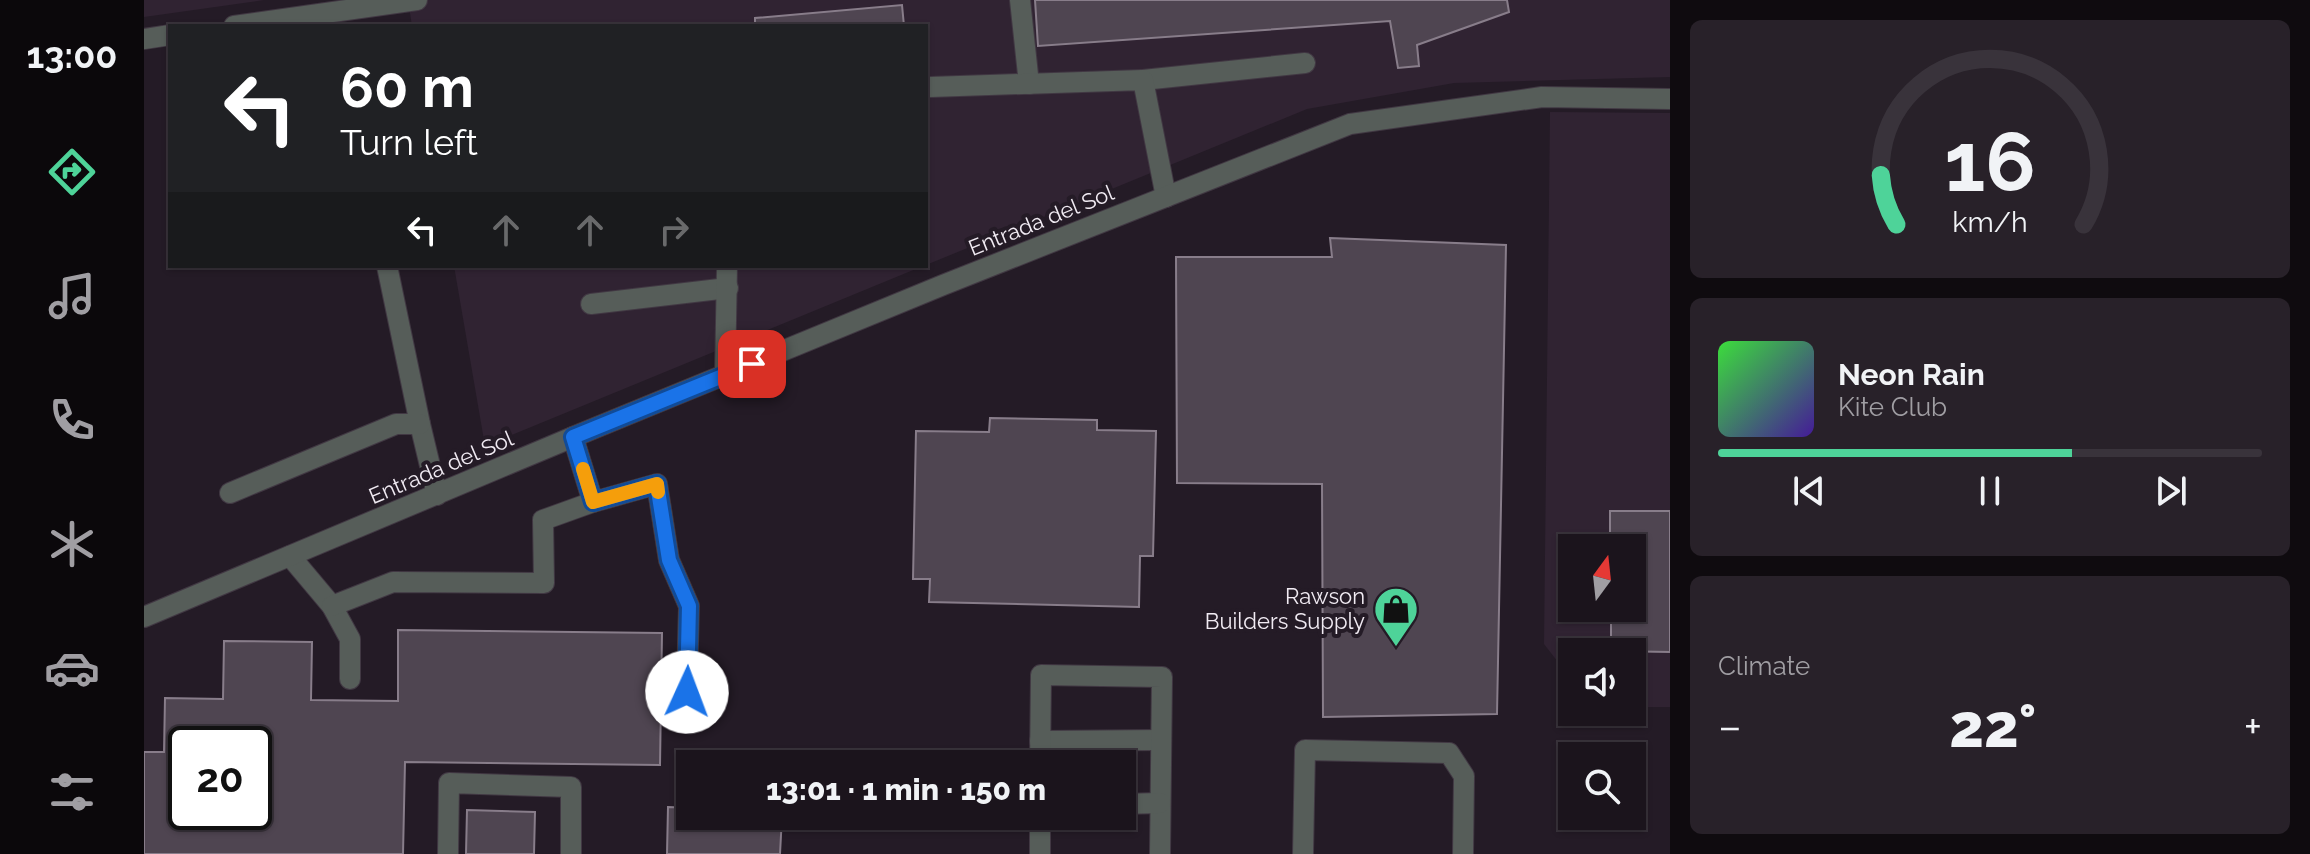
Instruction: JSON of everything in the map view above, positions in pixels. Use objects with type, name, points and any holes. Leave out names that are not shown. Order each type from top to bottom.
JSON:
[{"type":"street","points":[[248,24],[417,0]]},
{"type":"street","points":[[1020,0],[1029,84]]},
{"type":"street","points":[[144,39],[168,35]]},
{"type":"street","points":[[930,87],[1143,80],[1305,63]]},
{"type":"street","points":[[1143,80],[1166,197]]},
{"type":"street","name":"Entrada del Sol","points":[[144,617],[943,285],[1350,124],[1542,97],[1670,99]]},
{"type":"street","points":[[387,268],[437,495]]},
{"type":"street","points":[[725,376],[727,268]]},
{"type":"street","points":[[591,304],[728,288]]},
{"type":"street","points":[[230,493],[396,424],[420,424]]},
{"type":"street","points":[[573,437],[593,502]]},
{"type":"street","points":[[332,606],[393,582],[544,583],[543,520],[657,484],[669,560],[689,606],[686,720]]},
{"type":"street","points":[[290,556],[332,606],[350,639],[350,679]]},
{"type":"street","points":[[1040,750],[1041,675],[1162,677],[1160,854]]},
{"type":"street","points":[[1040,741],[1161,740]]},
{"type":"street","points":[[1303,854],[1305,750],[1449,753],[1464,776],[1463,854]]},
{"type":"street","points":[[448,854],[449,783],[571,787],[571,854]]},
{"type":"street","points":[[1136,804],[1160,803]]},
{"type":"street","points":[[1040,830],[1040,854]]},
{"type":"shaded area","points":[[144,0],[264,0],[144,17]]},
{"type":"shaded area","points":[[408,0],[1670,0],[1670,77],[1454,83],[1307,109],[928,264],[928,24],[412,24]]},
{"type":"shaded area","points":[[1550,112],[1670,113],[1670,707],[1646,707],[1646,638],[1558,638],[1558,662],[1544,644]]},
{"type":"shaded area","points":[[454,268],[918,268],[485,446]]},
{"type":"building","points":[[1035,0],[1507,0],[1509,12],[1417,45],[1419,66],[1398,68],[1390,21],[1038,46]]},
{"type":"building","points":[[902,5],[904,24],[755,24],[755,18]]},
{"type":"building","points":[[1330,238],[1506,245],[1497,714],[1323,717],[1322,484],[1177,483],[1176,257],[1332,257]]},
{"type":"building","points":[[990,418],[1097,420],[1097,430],[1156,431],[1153,556],[1140,556],[1139,607],[929,602],[930,579],[913,579],[916,431],[989,432]]},
{"type":"building","points":[[1610,511],[1670,511],[1670,652],[1646,652],[1646,638],[1611,638],[1611,622],[1646,622],[1646,534],[1610,534]]},
{"type":"building","points":[[398,630],[662,633],[660,765],[405,762],[403,854],[144,854],[144,752],[164,752],[165,698],[223,699],[224,641],[312,642],[311,700],[398,701]]},
{"type":"building","points":[[668,807],[676,807],[676,830],[781,830],[780,854],[667,854]]},
{"type":"building","points":[[467,810],[535,812],[534,854],[466,854]]},
{"type":"slow traffic","points":[[583,469],[593,502],[657,484],[658,492]]},
{"type":"place","name":"Rawson Builders Supply","points":[[1396,648]]},
{"type":"route","points":[[687,692],[689,606],[669,560],[657,484],[593,502],[573,437],[752,364]]}]
